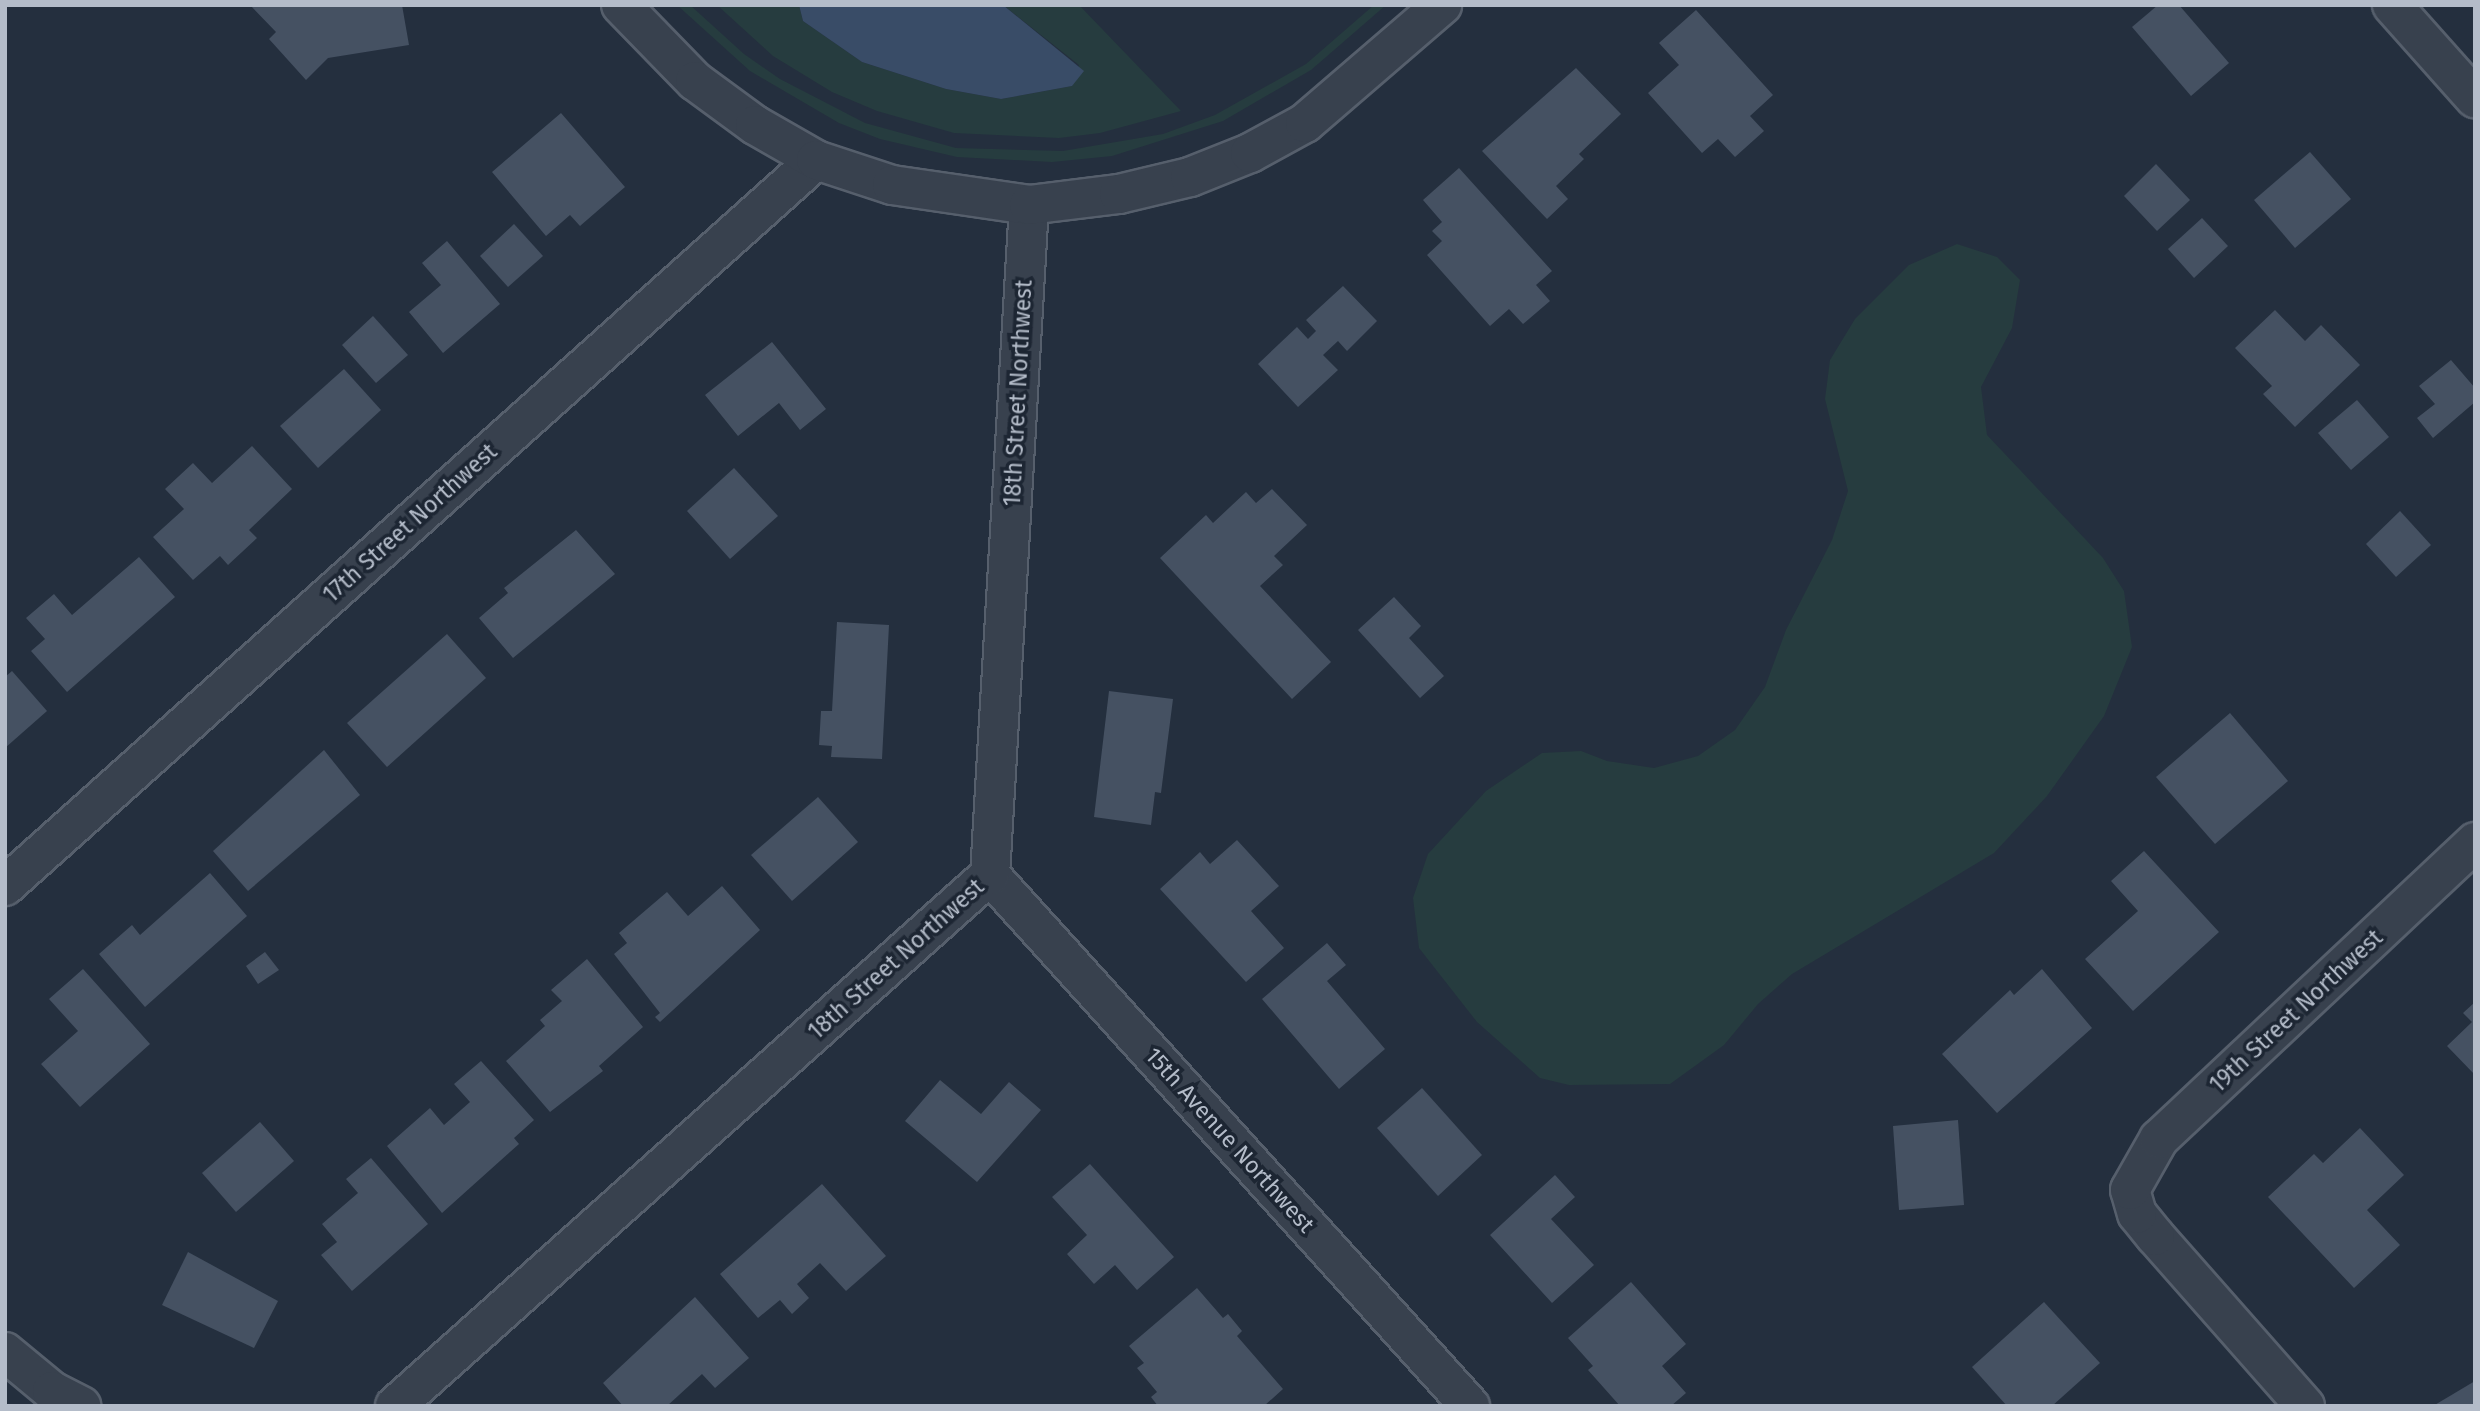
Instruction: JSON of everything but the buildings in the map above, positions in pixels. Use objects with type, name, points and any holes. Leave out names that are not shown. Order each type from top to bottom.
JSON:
[{"type":"street","points":[[621,5],[695,81],[755,125],[816,160],[892,185],[1029,205],[1119,194],[1190,177],[1250,153],[1305,123],[1442,5]]},
{"type":"street","points":[[2392,5],[2475,98]]},
{"type":"street","name":"17th Street Northwest","points":[[5,886],[816,160]]},
{"type":"street","name":"18th Street Northwest","points":[[395,1406],[990,875],[1029,205]]},
{"type":"street","name":"19th Street Northwest","points":[[2305,1406],[2149,1229],[2137,1214],[2130,1190],[2159,1139],[2475,842]]},
{"type":"street","name":"15th Avenue Northwest","points":[[990,875],[1470,1406]]},
{"type":"street","points":[[5,1352],[11,1362],[52,1391],[81,1406]]},
{"type":"green space","points":[[677,5],[690,5],[744,54],[780,79],[865,123],[956,148],[1063,151],[1163,134],[1215,115],[1306,64],[1374,5],[1386,5],[1311,70],[1223,121],[1112,156],[1052,162],[957,157],[880,139],[839,123],[750,71]]},
{"type":"green space","points":[[717,5],[799,5],[803,21],[862,62],[946,89],[1001,99],[1072,86],[1079,65],[1003,5],[1079,5],[1181,111],[1100,133],[1059,138],[954,133],[877,111],[832,92],[773,56]]},
{"type":"green space","points":[[1957,244],[1997,257],[2020,280],[2012,328],[1981,387],[1987,435],[2103,558],[2124,591],[2132,647],[2104,716],[2047,796],[1994,853],[1792,974],[1758,1004],[1724,1045],[1670,1084],[1569,1085],[1540,1078],[1477,1022],[1419,948],[1413,898],[1428,854],[1486,791],[1542,753],[1581,751],[1607,761],[1654,768],[1698,756],[1735,730],[1765,687],[1786,630],[1832,540],[1848,491],[1825,399],[1830,360],[1855,319],[1909,265]]},
{"type":"water","points":[[799,5],[1003,5],[1084,71],[1072,86],[1001,99],[946,89],[862,62],[803,21]]}]
